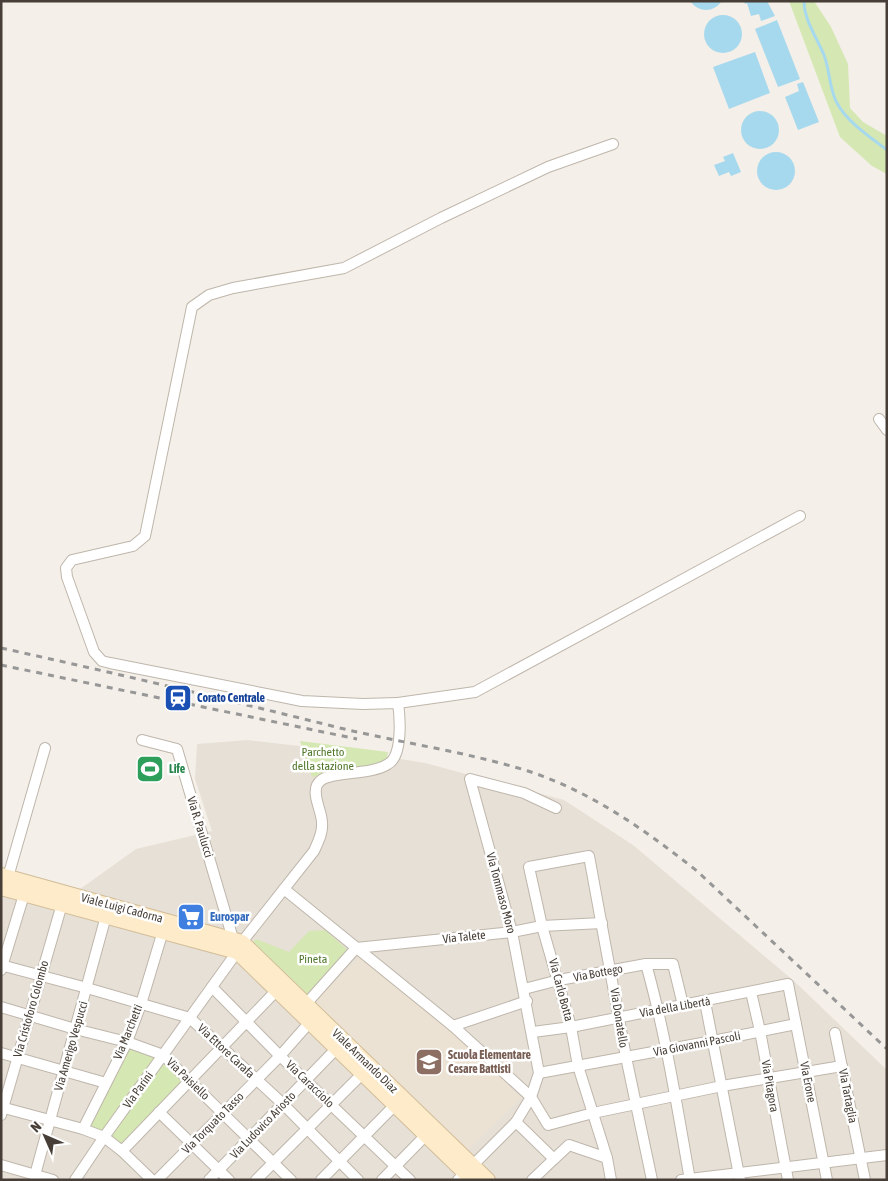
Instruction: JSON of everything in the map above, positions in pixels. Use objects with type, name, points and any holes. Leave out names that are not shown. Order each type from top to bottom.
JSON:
[{"type":"main road","name":"Viale Luigi Cadorna","points":[[3,880],[26,888],[238,944]]},
{"type":"main road","name":"Viale Luigi Cadorna","points":[[26,888],[62,904],[106,916],[163,931],[238,944]]},
{"type":"main road","points":[[238,944],[277,990],[467,1174]]},
{"type":"main road","name":"Viale Armando Diaz","points":[[238,944],[306,1004],[467,1174],[488,1180]]},
{"type":"street","points":[[613,144],[548,167],[441,218],[344,268],[233,288],[209,295],[192,307],[145,536],[133,546],[72,560],[66,568],[67,577],[94,652],[102,661],[302,701],[363,704],[398,703],[475,692],[800,516]]},
{"type":"street","points":[[879,419],[887,430]]},
{"type":"street","name":"Via Parini","points":[[75,1180],[212,987],[238,944],[314,851],[322,835],[322,822],[316,793],[317,785],[324,778],[382,768],[391,764],[399,740],[401,720],[398,703]]},
{"type":"street","name":"Via R. Paulucci","points":[[142,740],[177,749],[238,944]]},
{"type":"street","points":[[3,880],[45,748]]},
{"type":"street","name":"Via Tommaso Moro","points":[[467,1174],[516,1122],[530,1097],[539,1073],[533,1032],[512,932],[470,779],[524,793],[556,808]]},
{"type":"street","name":"Via Carlo Botta","points":[[589,856],[529,867],[542,926],[571,1027],[578,1066],[594,1113],[607,1158],[611,1180]]},
{"type":"street","name":"Via Donatello","points":[[589,856],[626,1057],[652,1180]]},
{"type":"street","points":[[2,967],[26,888]]},
{"type":"street","points":[[284,889],[453,1026],[530,1097],[548,1125],[594,1113],[722,1086],[842,1066]]},
{"type":"street","name":"Via Cristoforo Colombo","points":[[2,1110],[62,904]]},
{"type":"street","name":"Via Amerigo Vespucci","points":[[35,1175],[106,916]]},
{"type":"street","name":"Via Talete","points":[[356,948],[512,932],[542,926],[602,923]]},
{"type":"street","name":"Via Marchetti","points":[[83,1129],[127,1042],[141,1004],[163,931]]},
{"type":"street","points":[[306,1004],[356,948]]},
{"type":"street","points":[[646,964],[659,1010],[676,1096],[687,1179],[740,1176],[785,1168],[887,1156]]},
{"type":"street","name":"Via Bottego","points":[[524,989],[559,980],[646,964],[673,964],[683,1005]]},
{"type":"street","name":"Via Ettore Carafa","points":[[2,967],[87,988],[190,1018],[283,1104],[358,1180]]},
{"type":"street","name":"Via della Libertà","points":[[533,1032],[571,1027],[705,1002],[788,984]]},
{"type":"street","name":"Via Erone","points":[[788,984],[822,1163],[827,1180]]},
{"type":"street","name":"Via Caracciolo","points":[[212,987],[280,1056],[410,1180]]},
{"type":"street","points":[[122,1151],[277,990]]},
{"type":"street","name":"Via Pitagora","points":[[751,992],[788,1180]]},
{"type":"street","points":[[453,1026],[527,1001]]},
{"type":"street","points":[[705,1002],[740,1176]]},
{"type":"street","name":"Via Paisiello","points":[[1,1007],[75,1030],[127,1042],[163,1055],[291,1180]]},
{"type":"street","name":"Via Torquato Tasso","points":[[157,1180],[280,1056],[310,1022]]},
{"type":"street","name":"Via Giovanni Pascoli","points":[[539,1073],[796,1024]]},
{"type":"street","name":"Via Tartaglia","points":[[835,1033],[865,1180]]},
{"type":"street","name":"Via Ludovico Ariosto","points":[[209,1180],[337,1048]]},
{"type":"street","points":[[1,1053],[106,1083]]},
{"type":"street","points":[[256,1180],[362,1073]]},
{"type":"street","points":[[321,1180],[395,1105]]},
{"type":"street","points":[[2,1110],[83,1129],[104,1137],[122,1151],[152,1180]]},
{"type":"street","points":[[159,1112],[229,1180]]},
{"type":"street","points":[[516,1122],[554,1159]]},
{"type":"street","points":[[382,1180],[426,1135]]},
{"type":"street","points":[[532,1180],[569,1145],[607,1158]]},
{"type":"street","points":[[1,1165],[53,1180]]},
{"type":"shaded area","points":[[248,740],[376,755],[425,763],[564,800],[633,845],[794,981],[887,1070],[887,1180],[1,1180],[1,872],[76,892],[136,849],[212,831],[195,779],[197,744]]},
{"type":"shaded area","name":"Scuola Elementare Cesare Battisti","points":[[360,957],[449,1026],[521,1098],[466,1152],[313,1003]]},
{"type":"green space","points":[[789,1],[814,1],[831,27],[848,64],[850,108],[863,122],[887,136],[887,174],[872,166],[840,137]]},
{"type":"green space","name":"Parchetto della stazione","points":[[300,741],[388,752],[386,762],[312,777]]},
{"type":"green space","name":"Pineta","points":[[325,930],[350,952],[307,999],[249,946],[256,939],[289,952],[309,931]]},
{"type":"green space","points":[[127,1046],[157,1057],[103,1133],[88,1127]]},
{"type":"green space","points":[[163,1059],[184,1080],[122,1147],[108,1136]]},
{"type":"water","points":[[690,1],[722,1],[714,8],[706,10],[698,8]]},
{"type":"water","points":[[744,1],[767,1],[775,16],[761,21],[759,14],[751,16],[747,3],[745,4]]},
{"type":"water","points":[[723,15],[737,20],[742,34],[737,48],[723,53],[709,48],[704,34],[709,20]]},
{"type":"water","points":[[777,20],[800,79],[778,87],[755,29]]},
{"type":"water","points":[[755,52],[770,93],[729,109],[713,67]]},
{"type":"water","points":[[803,82],[819,122],[798,130],[785,97],[799,91],[797,84]]},
{"type":"water","points":[[760,111],[767,112],[773,117],[778,123],[778,137],[773,143],[767,148],[760,149],[753,148],[747,143],[742,137],[741,130],[742,123],[747,117],[753,112]]},
{"type":"water","points":[[776,152],[783,153],[789,158],[794,164],[794,178],[789,184],[783,189],[776,190],[769,189],[763,184],[758,178],[757,171],[758,164],[763,158],[769,153]]},
{"type":"water","points":[[733,153],[741,172],[731,176],[729,172],[719,176],[714,165],[725,161],[723,157]]},
{"type":"waterway","points":[[804,1],[808,22],[826,61],[832,92],[837,103],[853,123],[887,150]]},
{"type":"railway","points":[[1,648],[363,733],[482,758],[552,780],[596,801],[638,827],[697,871],[887,1049]]},
{"type":"railway","points":[[1,665],[357,739]]},
{"type":"place","name":"Corato Centrale","points":[[178,698]]},
{"type":"place","name":"Life","points":[[150,769]]},
{"type":"place","name":"Eurospar","points":[[191,917]]},
{"type":"place","name":"Scuola Elementare Cesare Battisti","points":[[429,1062]]}]
